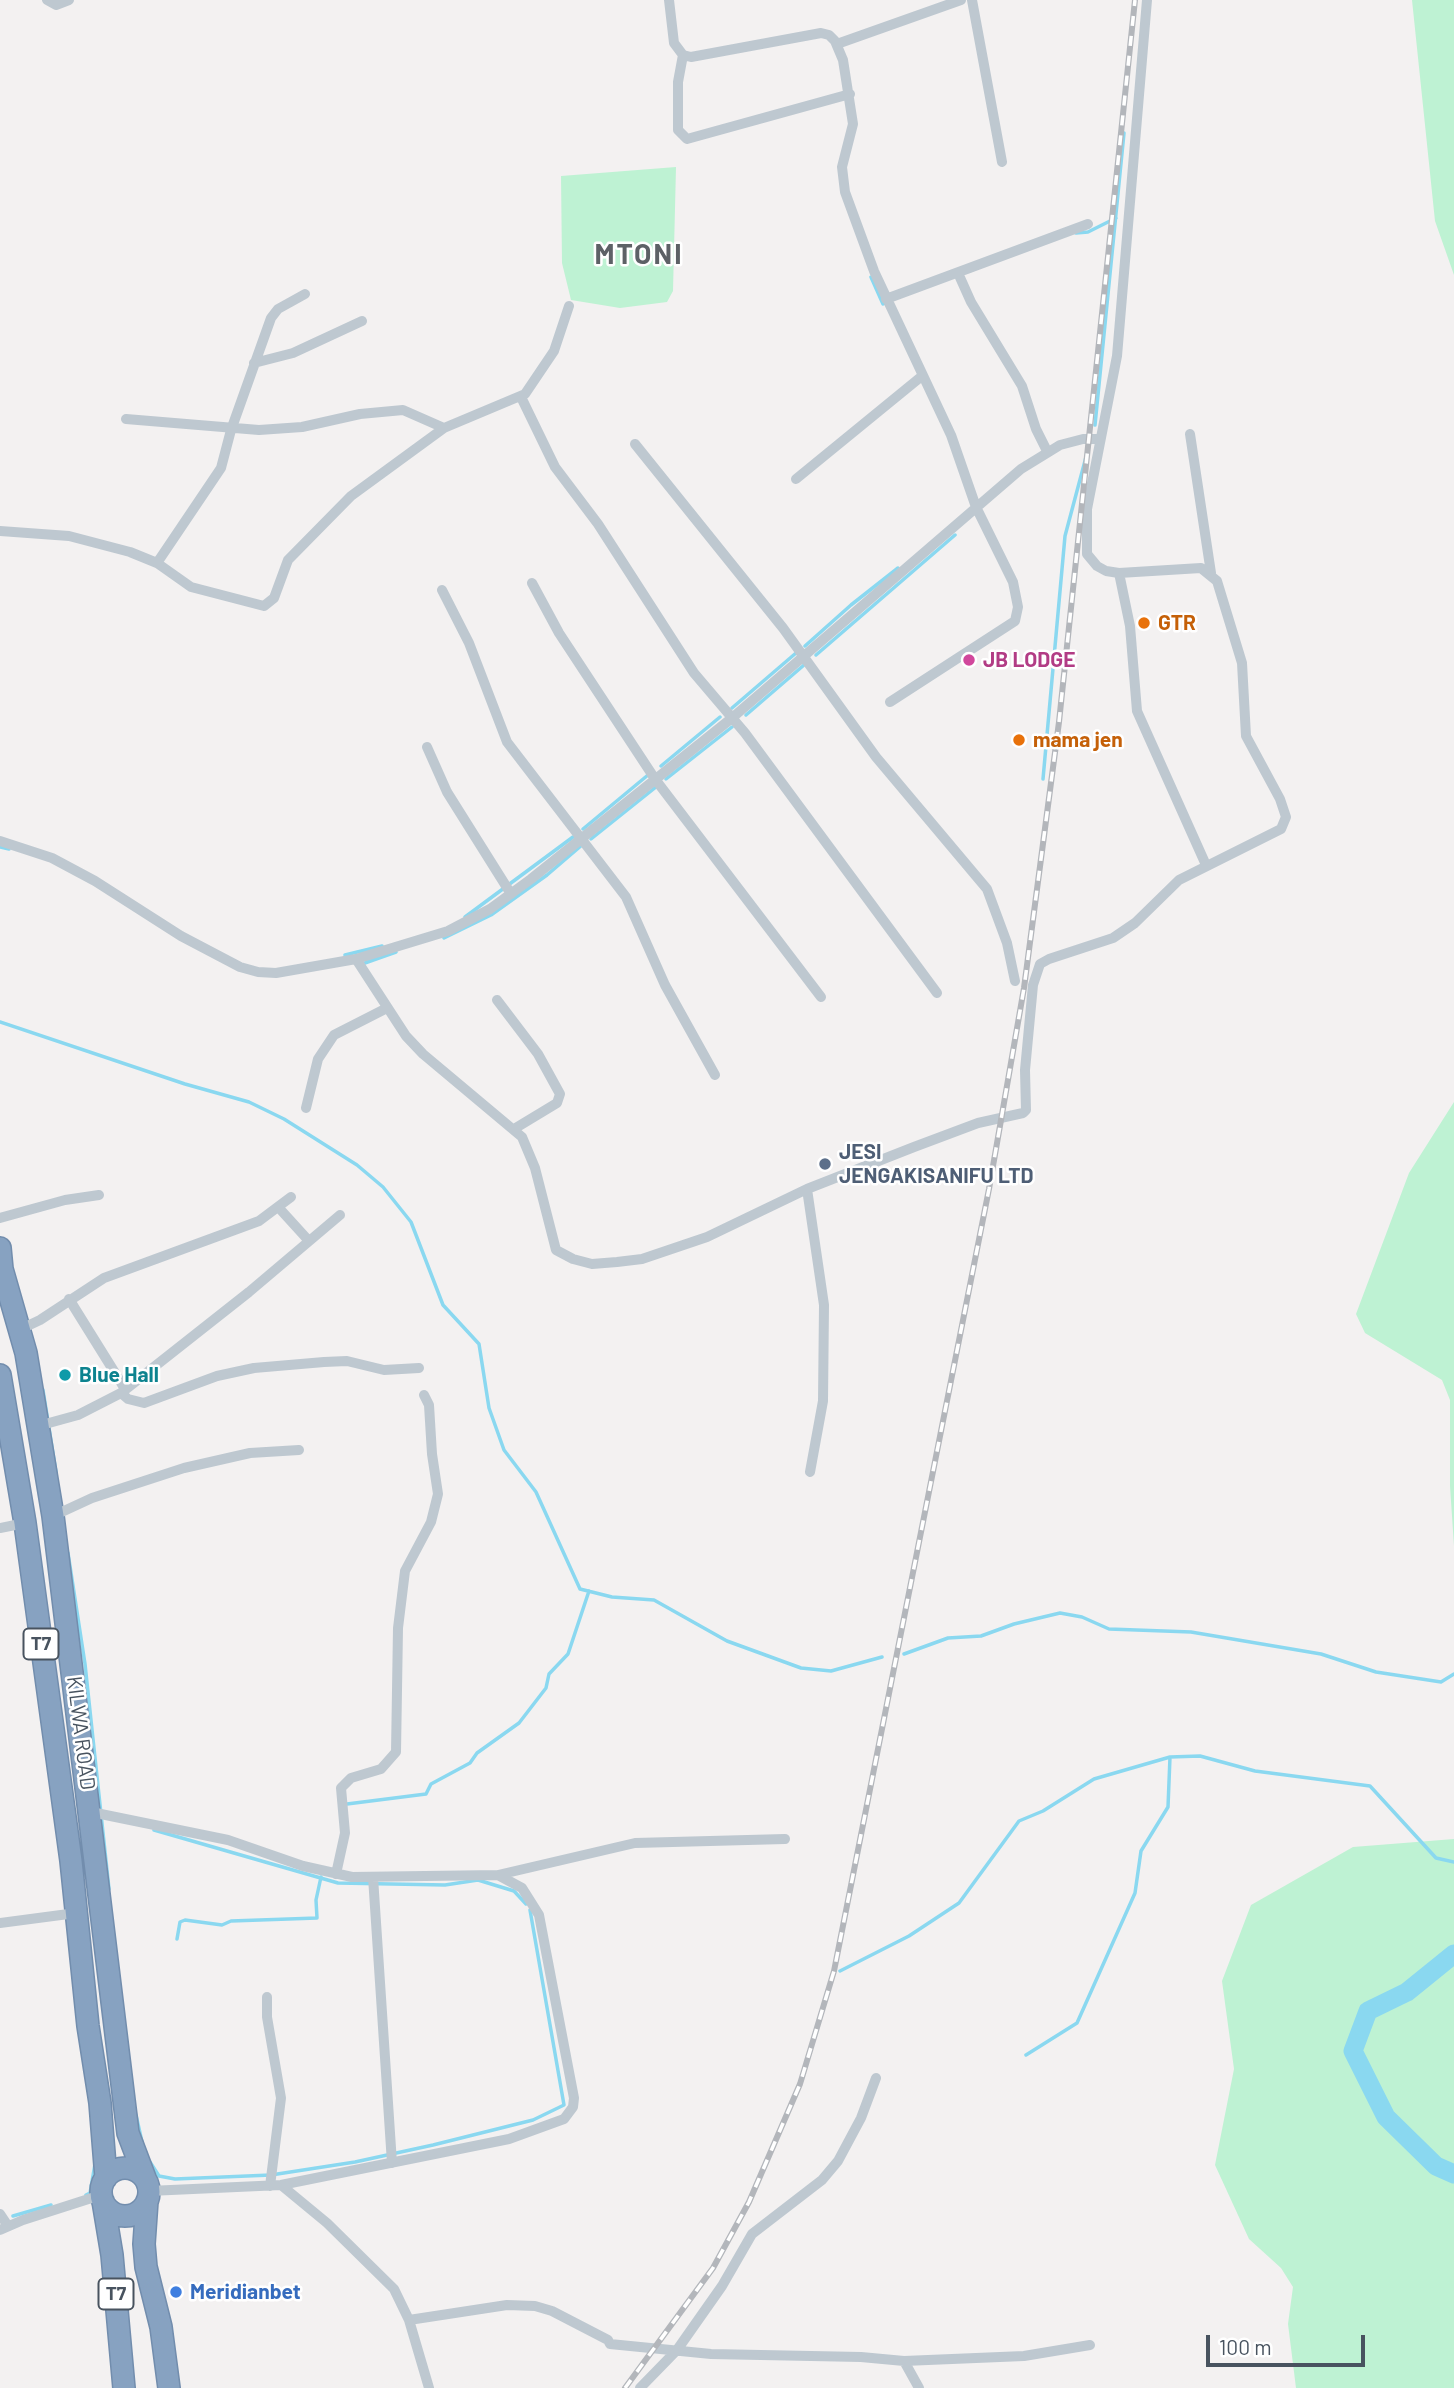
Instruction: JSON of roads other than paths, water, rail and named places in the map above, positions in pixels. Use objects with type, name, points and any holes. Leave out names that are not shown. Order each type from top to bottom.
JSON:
[{"type":"highway","name":"KILWA ROAD","points":[[0,1248],[2,1269],[21,1329],[53,1516],[128,2133],[147,2190],[144,2244],[146,2267],[161,2327],[169,2388]]},
{"type":"highway","name":"KILWA ROAD","points":[[0,1376],[25,1523],[100,2103],[103,2191],[112,2255],[124,2388]]},
{"type":"highway","points":[[125,2168],[133,2169],[147,2190],[137,2213],[127,2216],[113,2213],[103,2191],[125,2168]]},
{"type":"street","points":[[47,0],[56,5],[69,0]]},
{"type":"street","points":[[669,0],[674,43],[682,55],[678,82],[677,130],[687,139],[850,94]]},
{"type":"street","points":[[837,44],[961,0]]},
{"type":"street","points":[[972,0],[1002,162]]},
{"type":"street","points":[[1147,0],[1116,356],[1087,509],[1085,542],[1087,554],[1097,566],[1119,573],[1186,568],[1201,568],[1211,573]]},
{"type":"street","points":[[682,55],[704,57],[821,33],[829,34],[837,44],[850,94],[853,131],[843,159],[844,185],[859,234],[961,461],[976,507],[1009,570],[1016,594],[1017,618],[970,652],[890,702]]},
{"type":"street","points":[[886,299],[1088,224]]},
{"type":"street","points":[[958,273],[974,309],[1022,386],[1036,429],[1048,451]]},
{"type":"street","points":[[158,563],[221,468],[231,430],[271,318],[278,309],[305,294]]},
{"type":"street","points":[[0,531],[69,536],[158,563],[191,587],[264,606],[274,598],[288,561],[322,523],[387,467],[444,428],[521,397],[554,351],[569,306]]},
{"type":"street","points":[[254,363],[293,353],[362,321]]},
{"type":"street","points":[[796,479],[922,376]]},
{"type":"street","points":[[521,397],[555,467],[598,524],[694,673],[732,718],[937,993]]},
{"type":"street","points":[[126,419],[231,430],[302,427],[360,414],[403,410],[444,428]]},
{"type":"street","points":[[356,959],[406,1036],[429,1061],[484,1108],[514,1129],[527,1147],[535,1168],[556,1250],[573,1259],[592,1264],[642,1259],[707,1237],[807,1189],[957,1130],[1024,1112],[1031,1000],[1040,964],[1049,958],[1113,939],[1135,923],[1179,880],[1276,832],[1286,817],[1277,792],[1248,744],[1242,663],[1219,587],[1211,573],[1190,434]]},
{"type":"street","points":[[0,841],[52,858],[95,881],[181,936],[240,968],[276,973],[356,959],[448,931],[511,894],[732,718],[1021,468],[1048,451],[1076,440],[1100,439]]},
{"type":"street","points":[[635,444],[804,657],[876,757],[987,889],[1007,943],[1015,981]]},
{"type":"street","points":[[1119,573],[1130,626],[1137,710],[1206,865]]},
{"type":"street","points":[[532,583],[559,633],[655,779],[821,997]]},
{"type":"street","points":[[442,590],[469,643],[507,742],[626,897],[665,985],[715,1075]]},
{"type":"street","points":[[427,747],[447,792],[511,894]]},
{"type":"street","points":[[497,1000],[538,1054],[561,1094],[556,1103],[514,1129]]},
{"type":"street","points":[[306,1108],[318,1059],[334,1035],[387,1008]]},
{"type":"street","points":[[807,1189],[824,1305],[823,1401],[810,1472]]},
{"type":"street","points":[[0,1218],[65,1200],[99,1195]]},
{"type":"street","points":[[21,1329],[118,1271],[249,1225],[291,1198]]},
{"type":"street","points":[[279,1208],[309,1241]]},
{"type":"street","points":[[38,1426],[78,1415],[123,1391],[340,1215]]},
{"type":"street","points":[[69,1299],[128,1399],[144,1403],[218,1376],[254,1368],[347,1361],[384,1370],[419,1368]]},
{"type":"street","points":[[337,1874],[345,1833],[341,1788],[351,1778],[381,1769],[396,1752],[398,1628],[405,1571],[431,1522],[438,1494],[429,1405],[424,1395]]},
{"type":"street","points":[[53,1516],[92,1498],[184,1468],[250,1453],[299,1450]]},
{"type":"street","points":[[0,1528],[25,1523]]},
{"type":"street","points":[[90,1812],[228,1840],[337,1874],[373,1877],[498,1875],[635,1843],[785,1839]]},
{"type":"street","points":[[147,2190],[276,2185],[509,2139],[565,2119],[573,2106],[538,1915],[522,1888],[498,1875]]},
{"type":"street","points":[[373,1877],[392,2163]]},
{"type":"street","points":[[0,1923],[76,1913]]},
{"type":"street","points":[[267,1997],[267,2017],[281,2098],[276,2185]]},
{"type":"street","points":[[640,2388],[677,2350],[722,2286],[752,2234],[822,2180],[838,2161],[860,2119],[876,2078]]},
{"type":"street","points":[[276,2185],[381,2274],[394,2289],[410,2320],[429,2388]]},
{"type":"street","points":[[0,2214],[4,2228],[103,2191]]},
{"type":"street","points":[[410,2320],[507,2305],[535,2306],[552,2311],[608,2340],[610,2344],[677,2350],[904,2361],[1024,2356],[1090,2345]]},
{"type":"street","points":[[904,2361],[919,2388]]},
{"type":"waterway","points":[[1095,425],[1124,133]]},
{"type":"waterway","points":[[1076,233],[1088,232],[1116,218]]},
{"type":"waterway","points":[[871,277],[883,304],[888,302]]},
{"type":"waterway","points":[[1043,779],[1065,536],[1090,442]]},
{"type":"waterway","points":[[816,655],[955,535]]},
{"type":"waterway","points":[[805,646],[898,568]]},
{"type":"waterway","points":[[732,708],[796,653]]},
{"type":"waterway","points":[[746,715],[804,665]]},
{"type":"waterway","points":[[661,766],[720,717]]},
{"type":"waterway","points":[[666,779],[732,727]]},
{"type":"waterway","points":[[583,829],[648,775]]},
{"type":"waterway","points":[[591,839],[656,787]]},
{"type":"waterway","points":[[465,917],[573,837]]},
{"type":"waterway","points":[[444,938],[491,915],[547,875],[582,845]]},
{"type":"waterway","points":[[0,847],[9,849]]},
{"type":"waterway","points":[[345,955],[382,946]]},
{"type":"waterway","points":[[362,964],[396,952]]},
{"type":"waterway","points":[[0,1022],[185,1084],[249,1102],[284,1119],[357,1165],[383,1187],[411,1222],[443,1305],[479,1344],[489,1408],[504,1450],[536,1492],[580,1589],[612,1597],[654,1600],[727,1641],[801,1668],[831,1671],[882,1657]]},
{"type":"waterway","points":[[43,1390],[56,1472]]},
{"type":"waterway","points":[[68,1553],[85,1664],[109,1889]]},
{"type":"waterway","points":[[347,1804],[426,1794],[431,1784],[470,1763],[477,1753],[519,1723],[546,1688],[549,1674],[568,1654],[589,1591]]},
{"type":"waterway","points":[[904,1654],[948,1638],[981,1636],[1014,1624],[1060,1613],[1082,1617],[1109,1629],[1191,1632],[1321,1654],[1376,1672],[1441,1682],[1454,1674]]},
{"type":"waterway","points":[[840,1971],[909,1936],[959,1903],[1019,1821],[1043,1811],[1094,1779],[1170,1757],[1200,1756],[1255,1771],[1370,1786],[1436,1858],[1454,1862]]},
{"type":"waterway","points":[[1026,2055],[1077,2023],[1135,1893],[1141,1851],[1168,1807],[1170,1757]]},
{"type":"waterway","points":[[154,1830],[338,1883],[445,1885],[478,1880],[514,1891],[526,1904]]},
{"type":"waterway","points":[[177,1939],[180,1922],[185,1920],[222,1925],[231,1921],[317,1918],[316,1900],[321,1877]]},
{"type":"waterway","points":[[150,2162],[159,2176],[175,2179],[271,2175],[355,2162],[433,2145],[533,2120],[564,2105],[530,1910]]},
{"type":"waterway","points":[[1454,1954],[1407,1992],[1368,2011],[1353,2051],[1386,2117],[1436,2166],[1454,2174]]},
{"type":"waterway","points":[[136,2115],[142,2142]]},
{"type":"waterway","points":[[86,2195],[90,2193],[95,2164]]},
{"type":"waterway","points":[[13,2216],[51,2205]]},
{"type":"railway","points":[[625,2388],[713,2268],[749,2202],[800,2084],[834,1971],[989,1189],[1024,988],[1059,722],[1135,0]]},
{"type":"place","name":"GTR","points":[[1144,623]]},
{"type":"place","name":"JB LODGE","points":[[969,660]]},
{"type":"place","name":"mama jen","points":[[1019,740]]},
{"type":"place","name":"JESI JENGAKISANIFU LTD","points":[[825,1164]]},
{"type":"place","name":"Blue Hall","points":[[65,1375]]},
{"type":"place","name":"Meridianbet","points":[[176,2292]]},
{"type":"district","name":"MTONI","points":[[639,255]]}]
